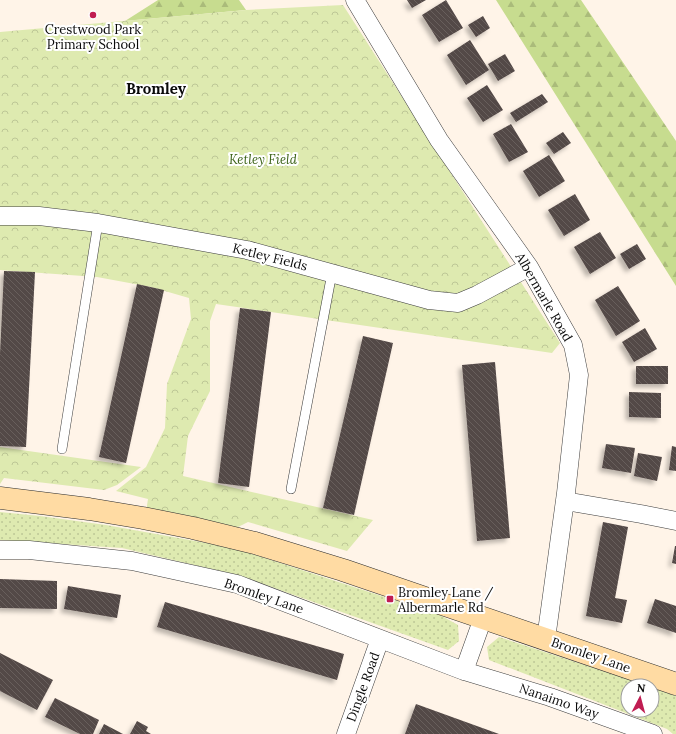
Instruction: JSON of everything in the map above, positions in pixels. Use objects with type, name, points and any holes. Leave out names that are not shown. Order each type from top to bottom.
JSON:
[{"type":"street","name":"Albermarle Road","points":[[355,0],[439,140],[529,267],[573,345],[579,375],[565,501],[546,639]]},
{"type":"street","name":"Ketley Fields","points":[[0,216],[39,216],[98,223],[247,250],[429,300],[458,303],[477,295],[529,267]]},
{"type":"street","name":"Bromley Lane","points":[[0,498],[89,509],[143,518],[255,543],[343,570],[676,684]]},
{"type":"street","points":[[565,501],[676,521]]},
{"type":"street","name":"Bromley Lane","points":[[0,550],[29,550],[132,561],[237,584],[464,671]]},
{"type":"street","points":[[464,671],[483,618]]},
{"type":"street","name":"Dingle Road","points":[[346,734],[380,639]]},
{"type":"street","name":"Nanaimo Way","points":[[464,671],[550,696],[653,734]]},
{"type":"lane","points":[[62,450],[98,223]]},
{"type":"lane","points":[[291,489],[332,273]]},
{"type":"green space","points":[[158,0],[239,0],[246,10],[125,21]]},
{"type":"green space","points":[[496,0],[581,0],[676,141],[676,286]]},
{"type":"green space","name":"Ketley Field","points":[[343,5],[560,343],[552,353],[216,304],[210,321],[210,391],[188,436],[183,476],[373,520],[347,551],[248,522],[236,528],[146,512],[148,499],[116,491],[146,467],[165,428],[167,384],[191,319],[189,298],[151,287],[97,277],[0,270],[0,32],[246,10]]},
{"type":"green space","points":[[0,447],[141,467],[117,485],[104,490],[4,478],[0,484]]},
{"type":"green space","points":[[0,512],[106,525],[234,548],[440,615],[458,625],[459,641],[448,650],[241,576],[122,548],[0,540]]},
{"type":"green space","points":[[499,637],[625,678],[620,678],[620,711],[489,660],[487,647]]},
{"type":"green space","points":[[660,690],[676,696],[676,734],[673,734],[667,729],[639,718],[660,718]]},
{"type":"building","points":[[407,0],[426,0],[412,8]]},
{"type":"building","points":[[446,0],[463,28],[439,42],[422,15]]},
{"type":"building","points":[[483,16],[490,28],[476,37],[468,25]]},
{"type":"building","points":[[470,40],[489,70],[466,85],[447,55]]},
{"type":"building","points":[[505,54],[515,71],[498,81],[488,64]]},
{"type":"building","points":[[487,85],[503,110],[483,122],[467,98]]},
{"type":"building","points":[[542,94],[548,102],[516,122],[510,113]]},
{"type":"building","points":[[511,124],[528,152],[509,162],[493,134]]},
{"type":"building","points":[[563,132],[571,143],[554,154],[546,143]]},
{"type":"building","points":[[549,155],[565,181],[539,197],[523,171]]},
{"type":"building","points":[[575,194],[590,220],[564,236],[548,210]]},
{"type":"building","points":[[600,232],[616,258],[590,274],[574,247]]},
{"type":"building","points":[[637,244],[646,259],[629,269],[620,254]]},
{"type":"building","points":[[4,271],[35,272],[26,447],[0,446],[0,354]]},
{"type":"building","points":[[137,284],[164,290],[126,463],[99,457]]},
{"type":"building","points":[[618,286],[640,321],[616,336],[595,300]]},
{"type":"building","points":[[240,308],[271,312],[249,487],[218,483]]},
{"type":"building","points":[[645,328],[657,349],[634,362],[622,342]]},
{"type":"building","points":[[363,336],[393,343],[354,515],[323,508]]},
{"type":"building","points":[[495,362],[510,538],[477,541],[462,365]]},
{"type":"building","points":[[636,366],[668,366],[668,384],[636,384]]},
{"type":"building","points":[[629,392],[661,393],[661,418],[629,417]]},
{"type":"building","points":[[606,444],[635,448],[631,473],[602,468]]},
{"type":"building","points":[[672,446],[676,447],[676,471],[669,470]]},
{"type":"building","points":[[638,453],[662,457],[657,481],[634,476]]},
{"type":"building","points":[[603,522],[628,527],[615,598],[627,600],[622,623],[586,616]]},
{"type":"building","points":[[676,546],[676,564],[672,563]]},
{"type":"building","points":[[0,579],[57,581],[57,609],[0,608]]},
{"type":"building","points":[[68,586],[121,595],[117,618],[64,609]]},
{"type":"building","points":[[655,599],[676,606],[676,633],[647,623]]},
{"type":"building","points":[[165,602],[344,654],[337,680],[157,627]]},
{"type":"building","points":[[0,653],[53,680],[37,710],[0,691]]},
{"type":"building","points":[[55,698],[99,720],[93,734],[80,734],[45,717]]},
{"type":"building","points":[[416,704],[499,734],[405,734]]},
{"type":"building","points":[[137,721],[148,727],[146,731],[151,734],[130,734]]},
{"type":"building","points":[[104,724],[123,734],[99,734]]},
{"type":"place","name":"Crestwood Park Primary School","points":[[93,15]]},
{"type":"place","name":"Bromley Lane / Albermarle Rd","points":[[390,599]]},
{"type":"district","name":"Bromley","points":[[156,88]]}]
